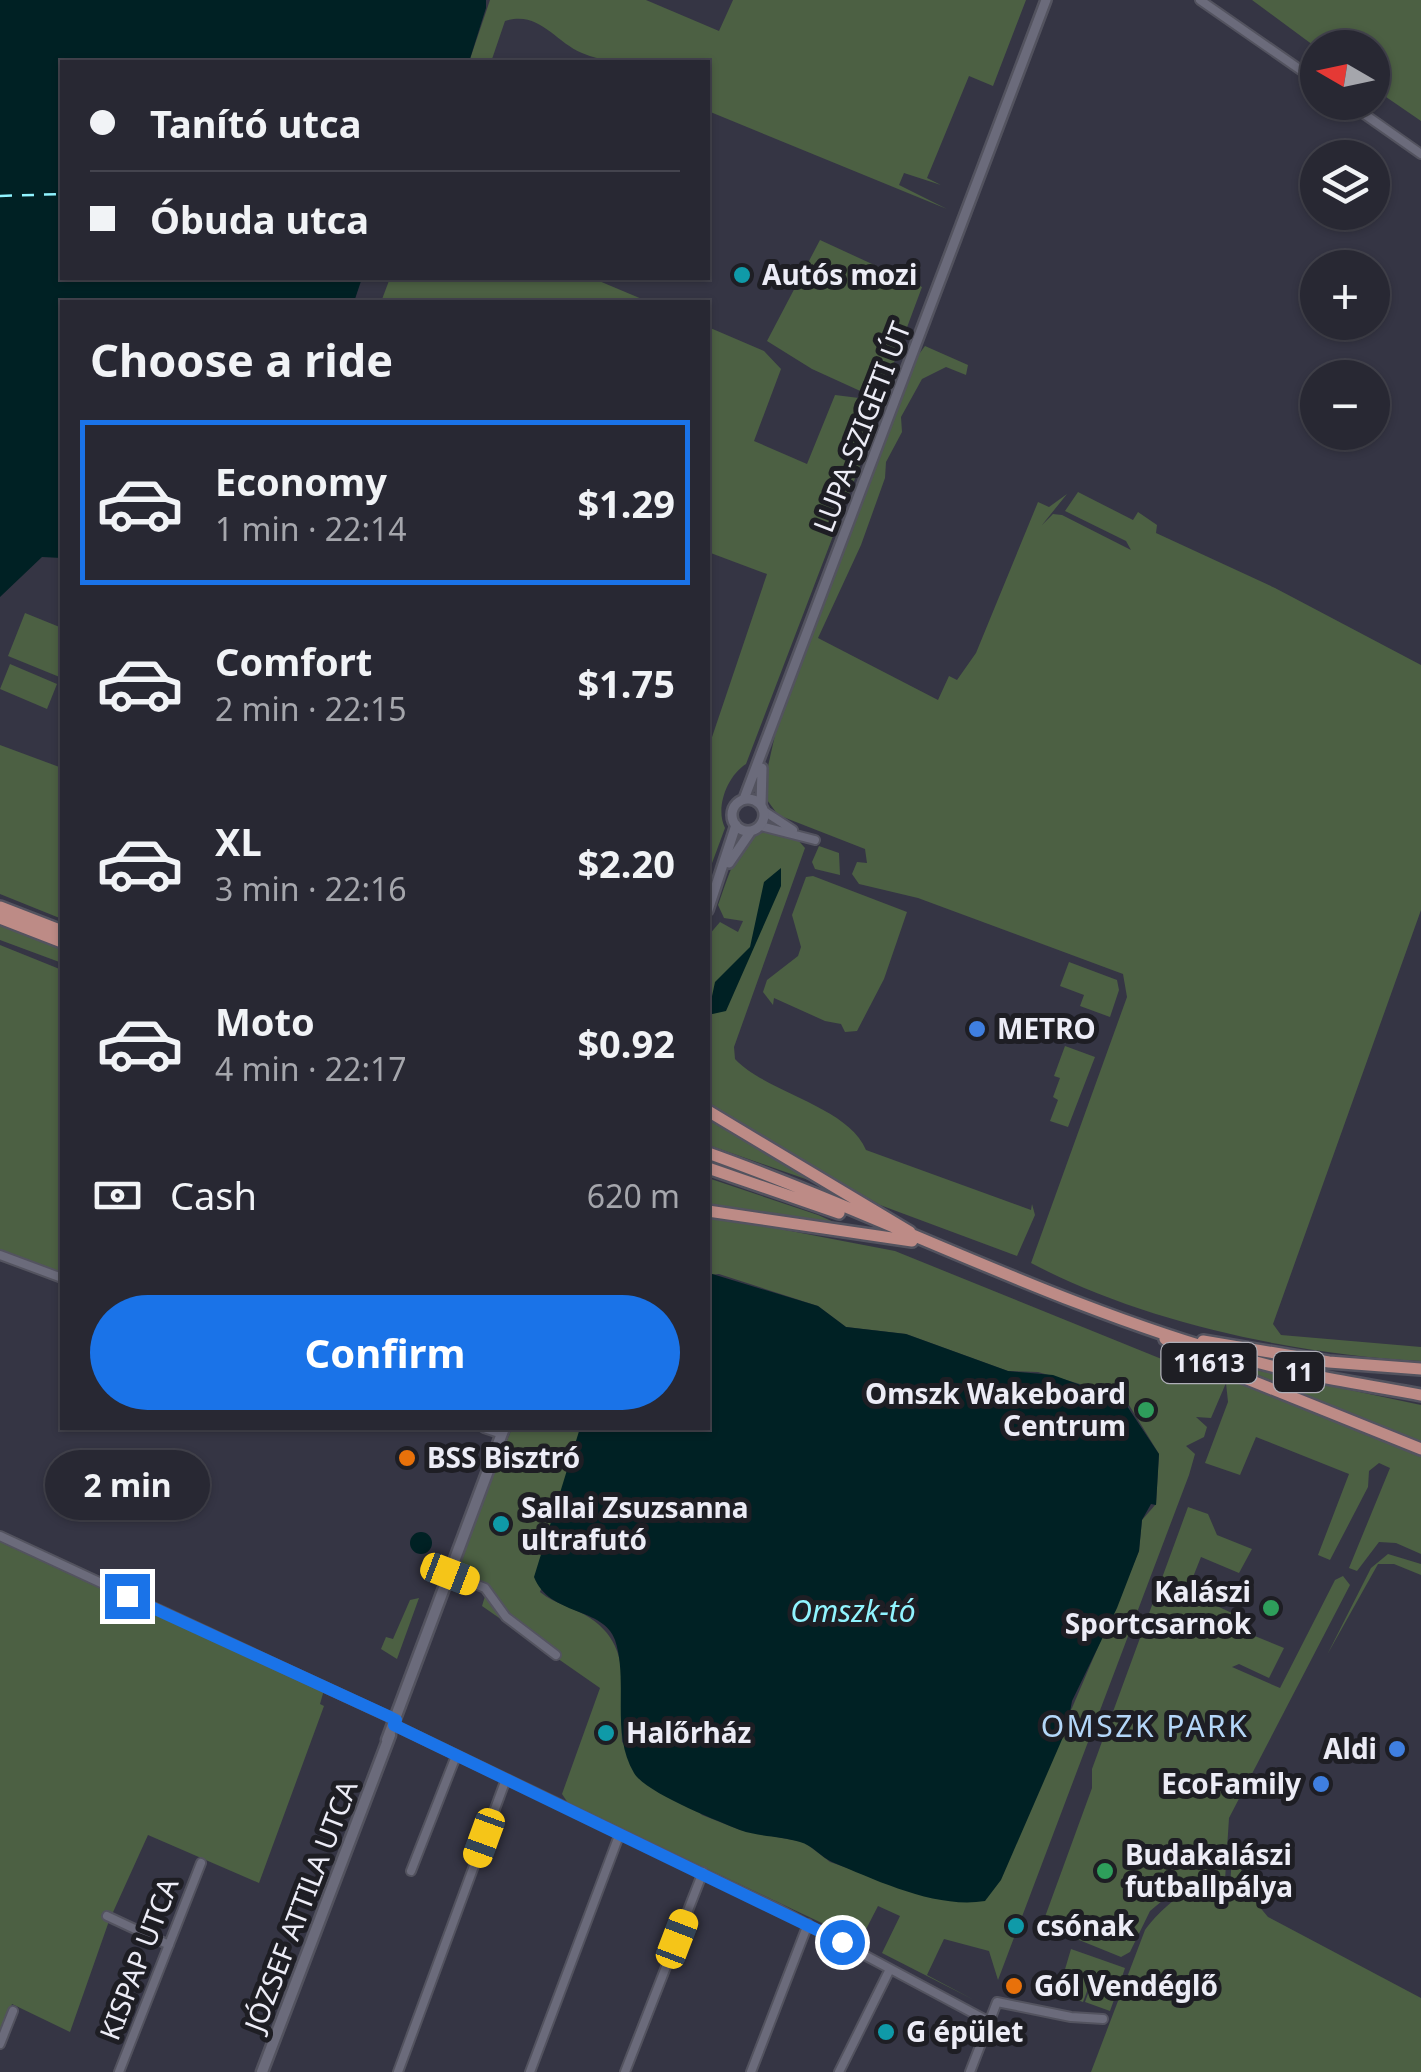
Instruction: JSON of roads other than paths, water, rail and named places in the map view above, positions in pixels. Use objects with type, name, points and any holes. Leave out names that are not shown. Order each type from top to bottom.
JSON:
[{"type":"main road","points":[[0,907],[60,930]]},
{"type":"main road","points":[[0,918],[60,941]]},
{"type":"main road","points":[[710,1111],[886,1214],[926,1243]]},
{"type":"main road","name":"11","points":[[710,1154],[882,1226],[1179,1338],[1269,1365],[1421,1396]]},
{"type":"main road","name":"11","points":[[710,1169],[882,1226]]},
{"type":"main road","points":[[710,1211],[926,1243]]},
{"type":"main road","name":"11613","points":[[1139,1324],[1200,1360],[1421,1449]]},
{"type":"main road","points":[[1179,1338],[1242,1344],[1329,1362],[1421,1369]]},
{"type":"main road","name":"JÓZSEF ATTILA UTCA","points":[[262,2072],[503,1431]]},
{"type":"street","name":"LUPA-SZIGETI ÚT","points":[[710,904],[736,825],[733,810],[744,799],[763,757],[1046,0]]},
{"type":"street","points":[[1200,0],[1300,69]]},
{"type":"street","points":[[1373,120],[1421,154]]},
{"type":"street","name":"LUPA-SZIGETI ÚT","points":[[716,888],[756,828],[762,808],[763,757]]},
{"type":"street","points":[[744,799],[801,835]]},
{"type":"street","points":[[736,825],[816,840]]},
{"type":"street","points":[[0,1256],[60,1277]]},
{"type":"street","points":[[0,1536],[703,1872],[986,2020]]},
{"type":"street","points":[[450,1574],[485,1588],[506,1617],[556,1655]]},
{"type":"street","points":[[411,1872],[456,1756]]},
{"type":"street","points":[[398,2072],[506,1779]]},
{"type":"street","points":[[530,2072],[620,1833]]},
{"type":"street","name":"KISPAP UTCA","points":[[119,2072],[201,1863]]},
{"type":"street","points":[[625,2072],[703,1872]]},
{"type":"street","points":[[107,1916],[168,1945]]},
{"type":"street","points":[[751,2072],[808,1924]]},
{"type":"street","points":[[839,2072],[890,1969]]},
{"type":"street","points":[[970,2072],[986,2020],[997,2002],[1103,2019]]},
{"type":"street","points":[[0,2044],[13,2011]]},
{"type":"water","points":[[0,0],[486,0],[470,60],[60,60],[60,280],[361,280],[355,300],[60,300],[60,558],[42,557],[0,597]]},
{"type":"water","points":[[781,868],[781,886],[726,1011],[710,1015],[715,982],[750,947],[764,882]]},
{"type":"water","name":"Omszk-tó","points":[[710,1273],[818,1306],[846,1327],[906,1334],[1008,1371],[1053,1375],[1105,1394],[1115,1388],[1159,1454],[1156,1505],[1151,1504],[1142,1520],[1139,1551],[1117,1608],[1072,1701],[1067,1728],[1001,1880],[985,1901],[947,1901],[907,1892],[832,1862],[804,1844],[740,1830],[683,1806],[641,1781],[634,1773],[623,1741],[615,1640],[600,1622],[551,1599],[534,1577],[579,1430],[710,1430]]},
{"type":"water","points":[[421,1532],[429,1535],[429,1551],[421,1554],[413,1551],[410,1543],[413,1535]]},
{"type":"place","name":"Autós mozi","points":[[742,275]]},
{"type":"place","name":"METRO","points":[[977,1029]]},
{"type":"place","name":"Omszk Wakeboard Centrum","points":[[1146,1410]]},
{"type":"place","name":"BSS Bisztró","points":[[407,1458]]},
{"type":"place","name":"Sallai Zsuzsanna ultrafutó","points":[[501,1524]]},
{"type":"place","name":"Kalászi Sportcsarnok","points":[[1271,1608]]},
{"type":"place","name":"Halőrház","points":[[606,1733]]},
{"type":"place","name":"Aldi","points":[[1397,1749]]},
{"type":"place","name":"EcoFamily","points":[[1321,1784]]},
{"type":"place","name":"Budakalászi futballpálya","points":[[1105,1871]]},
{"type":"place","name":"csónak","points":[[1016,1926]]},
{"type":"place","name":"Gól Vendéglő","points":[[1014,1986]]},
{"type":"place","name":"G épület","points":[[886,2032]]},
{"type":"district","name":"OMSZK PARK","points":[[1145,1727]]}]
